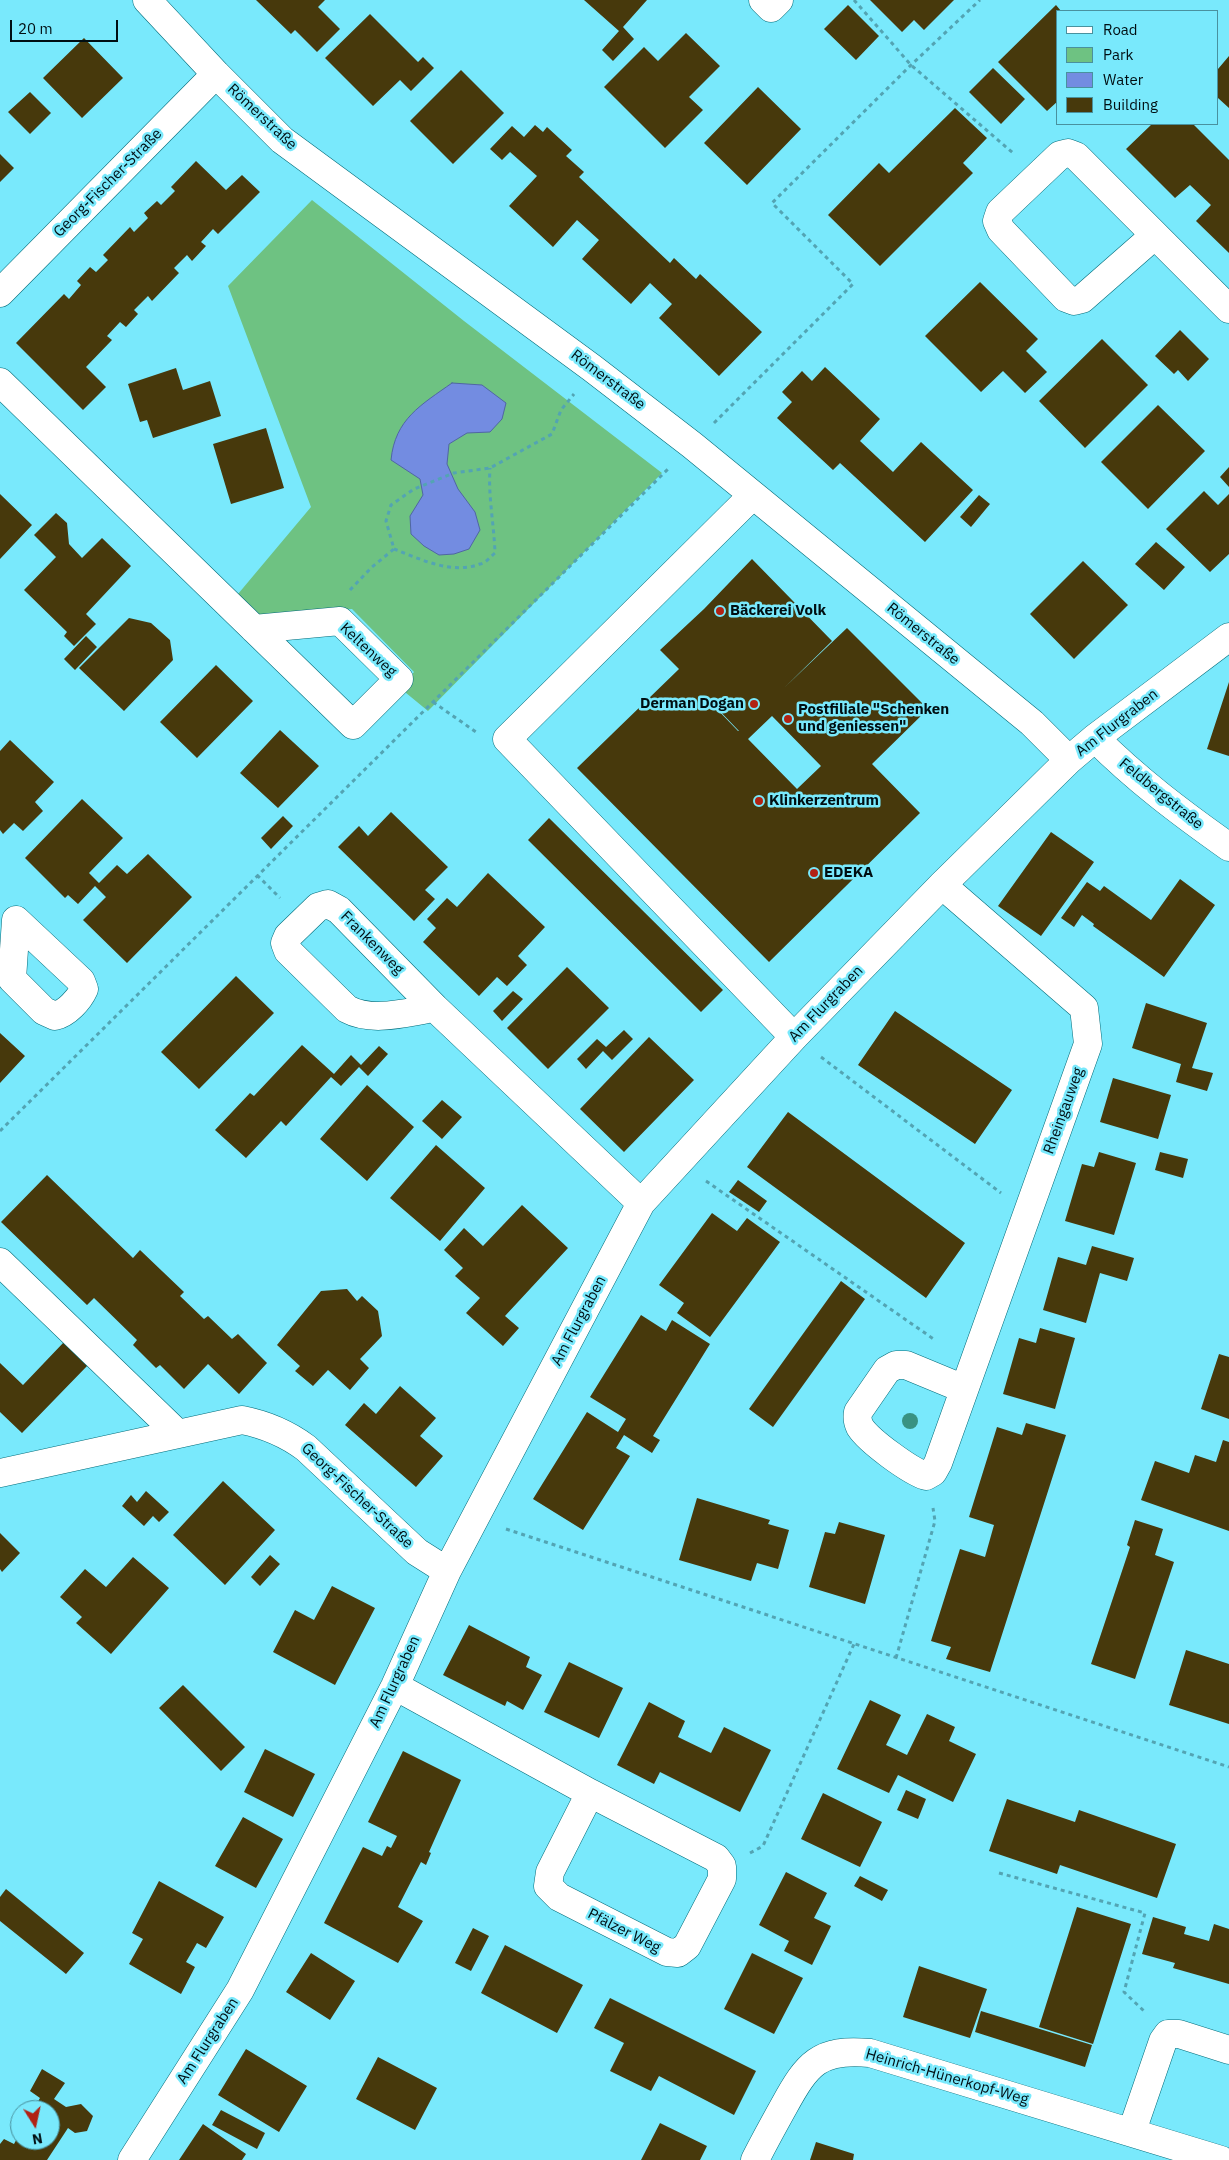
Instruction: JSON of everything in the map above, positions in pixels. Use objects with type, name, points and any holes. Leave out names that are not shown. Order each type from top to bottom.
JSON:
[{"type":"street","name":"Römerstraße","points":[[147,0],[216,74],[282,140],[592,368],[692,445],[1032,724],[1069,760]]},
{"type":"street","points":[[763,0],[771,8],[779,0]]},
{"type":"street","name":"Georg-Fischer-Straße","points":[[0,293],[216,74]]},
{"type":"street","points":[[1154,235],[1082,299],[1074,301],[1066,298],[1001,230],[997,221],[1000,212],[1060,155],[1068,153],[1076,156],[1229,309]]},
{"type":"street","name":"Keltenweg","points":[[0,382],[254,629],[353,725],[399,679],[340,621],[254,629]]},
{"type":"street","points":[[753,495],[507,739],[794,1037]]},
{"type":"street","name":"Am Flurgraben","points":[[132,2160],[240,1990],[395,1686],[446,1570],[642,1203],[794,1037],[942,885],[1069,760],[1095,738],[1229,637]]},
{"type":"street","name":"Feldbergstraße","points":[[1095,738],[1126,769],[1155,793],[1229,847]]},
{"type":"street","name":"Rheingauweg","points":[[926,1476],[933,1472],[938,1463],[1088,1044],[1084,1008],[942,885]]},
{"type":"street","name":"Frankenweg","points":[[435,1008],[370,1017],[358,1015],[347,1009],[288,951],[285,943],[288,936],[318,907],[328,904],[339,910],[435,1008],[642,1203]]},
{"type":"street","points":[[0,1262],[177,1433]]},
{"type":"street","points":[[926,1476],[916,1473],[902,1464],[861,1428],[857,1419],[858,1412],[887,1370],[896,1365],[906,1365],[968,1377]]},
{"type":"street","name":"Georg-Fischer-Straße","points":[[0,1473],[242,1420],[266,1425],[306,1448],[417,1552],[446,1570]]},
{"type":"street","points":[[395,1686],[590,1793],[716,1858],[722,1866]]},
{"type":"street","name":"Pfälzer Weg","points":[[590,1793],[550,1872],[548,1886],[559,1897],[666,1952],[678,1953],[687,1946],[722,1879],[722,1866]]},
{"type":"street","points":[[1132,2132],[1163,2041],[1168,2034],[1179,2034],[1229,2050]]},
{"type":"street","name":"Heinrich-Hünerkopf-Weg","points":[[755,2160],[799,2079],[810,2065],[830,2054],[848,2051],[870,2053],[1221,2160]]},
{"type":"path","points":[[854,0],[911,65],[1038,175]]},
{"type":"path","points":[[0,1131],[853,284],[772,203],[911,65],[980,0]]},
{"type":"path","points":[[394,549],[386,522],[391,505],[414,489],[454,473],[490,468],[552,434],[560,410],[592,368]]},
{"type":"path","points":[[394,549],[440,566],[464,567],[482,564],[496,553],[492,505],[488,490],[490,468]]},
{"type":"path","points":[[340,621],[350,590],[372,567],[394,549]]},
{"type":"path","points":[[433,702],[478,733],[507,739]]},
{"type":"path","points":[[794,1037],[1028,1213]]},
{"type":"path","points":[[679,1162],[968,1377]]},
{"type":"path","points":[[896,1658],[936,1521],[926,1476]]},
{"type":"path","points":[[474,1519],[1229,1767]]},
{"type":"path","points":[[722,1866],[763,1846],[854,1644]]},
{"type":"path","points":[[999,1873],[1145,1913],[1124,1992],[1168,2034]]},
{"type":"green space","points":[[312,200],[464,321],[662,473],[428,711],[400,688],[414,672],[352,609],[261,616],[238,594],[311,507],[228,286]]},
{"type":"water","points":[[452,383],[482,385],[506,403],[502,419],[490,432],[467,433],[449,444],[447,464],[458,489],[475,512],[480,530],[469,549],[454,554],[439,555],[424,546],[411,534],[410,516],[423,495],[420,479],[391,460],[393,446],[398,434],[411,414]]},
{"type":"building","points":[[256,0],[325,0],[318,7],[340,29],[317,52],[295,30],[291,34]]},
{"type":"building","points":[[584,0],[647,0],[623,27],[634,39],[613,61],[602,50],[619,31]]},
{"type":"building","points":[[870,0],[954,0],[924,30],[914,20],[902,32]]},
{"type":"building","points":[[848,5],[879,36],[856,60],[824,29]]},
{"type":"building","points":[[1056,5],[1060,10],[1056,10],[1056,103],[1047,111],[998,62]]},
{"type":"building","points":[[370,14],[418,62],[423,57],[434,68],[411,91],[400,80],[373,106],[325,58]]},
{"type":"building","points":[[686,33],[720,66],[689,97],[703,110],[665,148],[604,87],[644,47],[658,61]]},
{"type":"building","points":[[84,38],[123,78],[82,118],[43,78]]},
{"type":"building","points":[[1229,56],[1229,108],[1219,99],[1219,68]]},
{"type":"building","points":[[993,68],[1025,99],[1001,124],[969,92]]},
{"type":"building","points":[[461,70],[504,113],[453,164],[410,121]]},
{"type":"building","points":[[758,87],[801,129],[747,185],[704,143]]},
{"type":"building","points":[[30,92],[51,113],[30,134],[8,112]]},
{"type":"building","points":[[955,108],[987,138],[963,163],[973,173],[880,266],[828,215],[879,163],[889,173]]},
{"type":"building","points":[[535,125],[543,132],[547,127],[572,150],[566,156],[584,172],[579,177],[670,263],[674,258],[696,279],[700,274],[762,332],[719,376],[659,318],[672,304],[650,283],[631,304],[582,259],[599,240],[577,220],[553,247],[509,206],[537,176],[510,152],[502,160],[490,149],[512,126],[524,137]]},
{"type":"building","points":[[1151,125],[1194,125],[1229,160],[1229,253],[1196,221],[1211,205],[1190,185],[1175,198],[1126,149]]},
{"type":"building","points":[[0,154],[14,168],[0,182]]},
{"type":"building","points":[[196,161],[226,190],[242,175],[260,192],[218,234],[213,229],[201,242],[206,246],[192,261],[187,255],[174,268],[179,273],[152,301],[148,296],[134,310],[138,314],[126,327],[120,322],[107,336],[112,340],[86,367],[106,387],[83,410],[16,343],[64,294],[69,299],[81,285],[77,281],[90,267],[96,272],[108,260],[103,255],[130,227],[134,232],[148,218],[144,213],[157,201],[161,205],[175,191],[171,187]]},
{"type":"building","points":[[980,282],[1038,339],[1026,351],[1047,372],[1025,393],[1003,371],[981,392],[925,336]]},
{"type":"building","points":[[1180,330],[1209,359],[1188,381],[1178,370],[1174,374],[1155,356]]},
{"type":"building","points":[[1102,339],[1148,385],[1085,448],[1039,401]]},
{"type":"building","points":[[825,367],[880,419],[860,441],[893,472],[921,442],[973,490],[925,542],[840,463],[833,470],[777,418],[792,402],[782,392],[802,371],[812,381]]},
{"type":"building","points":[[176,368],[183,390],[210,381],[221,416],[153,438],[147,420],[140,422],[128,384]]},
{"type":"building","points":[[1158,405],[1205,451],[1148,509],[1101,462]]},
{"type":"building","points":[[266,428],[284,488],[231,504],[213,444]]},
{"type":"building","points":[[1229,467],[1229,487],[1220,477]]},
{"type":"building","points":[[1204,491],[1218,505],[1229,494],[1229,554],[1210,572],[1166,529]]},
{"type":"building","points":[[0,494],[32,525],[0,559]]},
{"type":"building","points":[[979,495],[990,504],[971,527],[960,517]]},
{"type":"building","points":[[56,513],[67,523],[69,544],[82,558],[102,538],[131,566],[86,614],[96,624],[74,646],[64,636],[67,632],[24,590],[56,557],[34,535]]},
{"type":"building","points":[[1156,542],[1185,567],[1164,590],[1135,564]]},
{"type":"building","name":"Klinkerzentrum","points":[[752,559],[832,641],[784,688],[847,628],[928,709],[872,764],[920,813],[769,962],[577,768],[679,669],[660,650],[704,609]],"holes":[[[713,704],[739,731],[738,731]],[[772,716],[821,766],[797,789],[748,739]]]},
{"type":"building","points":[[1083,561],[1128,605],[1074,659],[1030,614]]},
{"type":"building","points":[[129,618],[151,623],[170,640],[173,660],[124,711],[79,668]]},
{"type":"building","points":[[86,636],[97,647],[75,670],[64,659]]},
{"type":"building","points":[[216,665],[253,701],[197,758],[160,722]]},
{"type":"building","points":[[1229,682],[1229,756],[1207,749]]},
{"type":"building","points":[[280,730],[319,766],[278,808],[240,773]]},
{"type":"building","points":[[10,740],[54,782],[35,802],[43,811],[23,831],[14,823],[3,834],[0,830],[0,751]]},
{"type":"building","points":[[82,799],[123,838],[89,873],[99,883],[117,865],[127,874],[148,854],[192,897],[127,963],[83,920],[106,897],[95,886],[78,904],[68,895],[65,898],[25,858]]},
{"type":"building","points":[[391,812],[448,867],[425,890],[435,899],[414,921],[338,847],[359,826],[368,836]]},
{"type":"building","points":[[283,816],[293,826],[271,849],[261,838]]},
{"type":"building","points":[[549,818],[723,990],[701,1012],[528,840]]},
{"type":"building","points":[[1051,832],[1094,862],[1041,936],[998,906]]},
{"type":"building","points":[[488,873],[545,927],[518,956],[527,965],[507,986],[497,977],[479,996],[423,942],[436,928],[427,919],[447,898],[457,907]]},
{"type":"building","points":[[1180,879],[1215,905],[1164,977],[1093,926],[1094,924],[1082,915],[1074,927],[1061,918],[1087,882],[1100,891],[1104,886],[1151,920]]},
{"type":"building","points":[[567,967],[609,1008],[548,1069],[507,1028]]},
{"type":"building","points":[[236,976],[274,1013],[199,1089],[161,1052]]},
{"type":"building","points":[[513,991],[523,999],[502,1021],[493,1011]]},
{"type":"building","points":[[1146,1003],[1207,1023],[1192,1068],[1213,1073],[1207,1091],[1176,1082],[1181,1064],[1132,1048]]},
{"type":"building","points":[[895,1011],[1012,1090],[975,1144],[858,1065]]},
{"type":"building","points":[[624,1030],[633,1039],[612,1060],[603,1051],[586,1069],[577,1059],[597,1039],[606,1047]]},
{"type":"building","points":[[0,1033],[25,1056],[0,1083]]},
{"type":"building","points":[[649,1037],[694,1080],[624,1152],[580,1109]]},
{"type":"building","points":[[302,1045],[334,1074],[351,1055],[361,1065],[379,1046],[388,1054],[368,1076],[359,1067],[341,1086],[331,1077],[286,1126],[281,1121],[246,1158],[215,1130],[250,1093],[254,1096]]},
{"type":"building","points":[[1113,1078],[1171,1095],[1158,1139],[1100,1122]]},
{"type":"building","points":[[367,1085],[414,1127],[367,1181],[320,1139]]},
{"type":"building","points":[[442,1100],[462,1117],[442,1139],[422,1121]]},
{"type":"building","points":[[788,1112],[965,1243],[926,1298],[747,1167]]},
{"type":"building","points":[[436,1145],[485,1188],[440,1241],[390,1198]]},
{"type":"building","points":[[1099,1152],[1136,1163],[1114,1235],[1065,1221],[1082,1164],[1094,1167]]},
{"type":"building","points":[[1160,1152],[1188,1159],[1183,1178],[1155,1170]]},
{"type":"building","points":[[47,1175],[133,1258],[140,1250],[184,1292],[180,1296],[204,1319],[208,1316],[232,1339],[238,1334],[267,1363],[239,1394],[208,1364],[184,1389],[160,1365],[156,1368],[133,1345],[137,1340],[94,1298],[87,1305],[1,1222]]},
{"type":"building","points":[[738,1180],[767,1201],[759,1212],[729,1192]]},
{"type":"building","points":[[522,1205],[568,1248],[505,1316],[519,1328],[503,1346],[466,1313],[480,1298],[455,1276],[463,1268],[444,1250],[464,1228],[483,1246]]},
{"type":"building","points":[[712,1213],[737,1231],[747,1218],[780,1242],[710,1337],[677,1313],[684,1303],[659,1285]]},
{"type":"building","points":[[1092,1246],[1134,1258],[1127,1281],[1100,1273],[1086,1323],[1043,1310],[1058,1257],[1086,1265]]},
{"type":"building","points":[[841,1281],[865,1299],[773,1427],[749,1409]]},
{"type":"building","points":[[347,1289],[357,1301],[362,1296],[378,1311],[382,1336],[360,1359],[369,1368],[350,1390],[328,1370],[313,1386],[295,1371],[300,1366],[277,1345],[321,1291]]},
{"type":"building","points":[[641,1315],[666,1331],[672,1320],[710,1344],[653,1436],[660,1440],[652,1453],[624,1435],[616,1448],[630,1456],[583,1530],[533,1499],[587,1412],[618,1432],[626,1419],[590,1397]]},
{"type":"building","points":[[1040,1328],[1075,1338],[1055,1409],[1003,1394],[1019,1338],[1036,1343]]},
{"type":"building","points":[[64,1342],[88,1365],[22,1433],[0,1412],[0,1363],[23,1385]]},
{"type":"building","points":[[1219,1354],[1229,1357],[1229,1419],[1201,1409]]},
{"type":"building","points":[[400,1386],[436,1418],[420,1436],[443,1456],[416,1487],[345,1425],[364,1403],[376,1414]]},
{"type":"building","points":[[1026,1423],[1066,1435],[990,1672],[946,1659],[951,1647],[931,1641],[960,1549],[985,1557],[994,1525],[969,1517],[997,1427],[1022,1435]]},
{"type":"building","points":[[1223,1440],[1229,1442],[1229,1531],[1141,1500],[1155,1461],[1189,1473],[1195,1455],[1216,1462]]},
{"type":"building","points":[[223,1481],[275,1530],[225,1585],[173,1535]]},
{"type":"building","points":[[146,1491],[169,1512],[159,1522],[153,1516],[144,1526],[122,1506],[131,1495],[137,1502]]},
{"type":"building","points":[[697,1498],[770,1520],[768,1524],[789,1530],[778,1569],[757,1563],[751,1581],[679,1560]]},
{"type":"building","points":[[1135,1520],[1163,1529],[1155,1555],[1174,1562],[1135,1679],[1091,1664],[1130,1547],[1127,1545]]},
{"type":"building","points":[[839,1522],[885,1535],[865,1604],[809,1587],[825,1532],[835,1534]]},
{"type":"building","points":[[0,1533],[20,1553],[2,1572],[0,1569]]},
{"type":"building","points":[[270,1555],[280,1564],[260,1586],[251,1577]]},
{"type":"building","points":[[133,1557],[169,1588],[111,1654],[76,1623],[82,1617],[60,1597],[85,1569],[106,1587]]},
{"type":"building","points":[[332,1586],[375,1608],[335,1685],[273,1652],[295,1610],[314,1620]]},
{"type":"building","points":[[469,1625],[530,1657],[526,1667],[542,1675],[523,1710],[507,1701],[505,1706],[443,1675]]},
{"type":"building","points":[[1186,1650],[1229,1664],[1229,1724],[1169,1705]]},
{"type":"building","points":[[569,1662],[623,1688],[599,1738],[544,1712]]},
{"type":"building","points":[[183,1685],[245,1747],[221,1771],[159,1708]]},
{"type":"building","points":[[870,1700],[901,1715],[886,1745],[907,1755],[927,1714],[955,1727],[949,1741],[976,1754],[953,1802],[898,1775],[889,1793],[837,1769]]},
{"type":"building","points":[[649,1702],[685,1721],[678,1737],[711,1753],[724,1727],[771,1750],[740,1812],[660,1772],[654,1784],[617,1765]]},
{"type":"building","points":[[265,1749],[315,1774],[293,1817],[244,1792]]},
{"type":"building","points":[[403,1751],[461,1780],[429,1852],[431,1853],[426,1865],[421,1862],[398,1907],[423,1921],[398,1963],[324,1923],[363,1847],[382,1856],[387,1846],[391,1848],[397,1836],[368,1822]]},
{"type":"building","points":[[906,1790],[926,1799],[918,1819],[897,1810]]},
{"type":"building","points":[[823,1793],[882,1822],[860,1867],[801,1839]]},
{"type":"building","points":[[1007,1799],[1075,1822],[1079,1810],[1176,1844],[1157,1898],[1060,1865],[1057,1874],[989,1851]]},
{"type":"building","points":[[243,1817],[283,1839],[256,1888],[215,1866]]},
{"type":"building","points":[[786,1872],[827,1893],[814,1918],[831,1926],[812,1965],[784,1951],[789,1941],[759,1925]]},
{"type":"building","points":[[860,1876],[888,1890],[882,1901],[854,1886]]},
{"type":"building","points":[[159,1881],[224,1917],[206,1948],[197,1943],[186,1962],[195,1967],[181,1994],[129,1964],[143,1939],[132,1933]]},
{"type":"building","points":[[6,1889],[84,1953],[66,1974],[0,1921],[0,1897]]},
{"type":"building","points":[[1077,1907],[1131,1924],[1093,2044],[1039,2027]]},
{"type":"building","points":[[1153,1917],[1186,1927],[1184,1934],[1209,1941],[1214,1924],[1229,1929],[1229,1984],[1173,1968],[1175,1963],[1142,1954]]},
{"type":"building","points":[[473,1928],[489,1936],[471,1971],[455,1963]]},
{"type":"building","points":[[505,1945],[583,1985],[557,2033],[481,1993]]},
{"type":"building","points":[[311,1953],[355,1981],[330,2020],[286,1992]]},
{"type":"building","points":[[752,1953],[803,1978],[774,2034],[724,2009]]},
{"type":"building","points":[[919,1966],[987,1989],[970,2038],[903,2017]]},
{"type":"building","points":[[610,1998],[756,2071],[734,2115],[659,2076],[651,2091],[610,2071],[624,2043],[594,2028]]},
{"type":"building","points":[[981,2011],[1092,2045],[1085,2067],[975,2032]]},
{"type":"building","points":[[246,2049],[307,2086],[279,2132],[218,2095]]},
{"type":"building","points":[[378,2057],[437,2088],[415,2130],[356,2099]]},
{"type":"building","points":[[42,2069],[65,2083],[54,2099],[56,2100],[39,2100],[40,2098],[30,2091]]},
{"type":"building","points":[[60,2103],[66,2107],[81,2104],[93,2116],[87,2131],[75,2133],[68,2128],[60,2140]]},
{"type":"building","points":[[221,2110],[265,2133],[257,2149],[212,2125]]},
{"type":"building","points":[[660,2123],[707,2146],[700,2160],[641,2160]]},
{"type":"building","points":[[203,2124],[246,2154],[242,2160],[179,2160]]},
{"type":"building","points":[[4,2139],[10,2142],[10,2150],[54,2150],[47,2160],[0,2160],[0,2144]]},
{"type":"building","points":[[816,2142],[854,2154],[853,2160],[810,2160]]},
{"type":"place","name":"Bäckerei Volk","points":[[720,611]]},
{"type":"place","name":"Derman Dogan","points":[[754,704]]},
{"type":"place","name":"Postfiliale \"Schenken und geniessen\"","points":[[788,719]]},
{"type":"place","name":"Klinkerzentrum","points":[[759,801]]},
{"type":"place","name":"EDEKA","points":[[814,873]]}]
